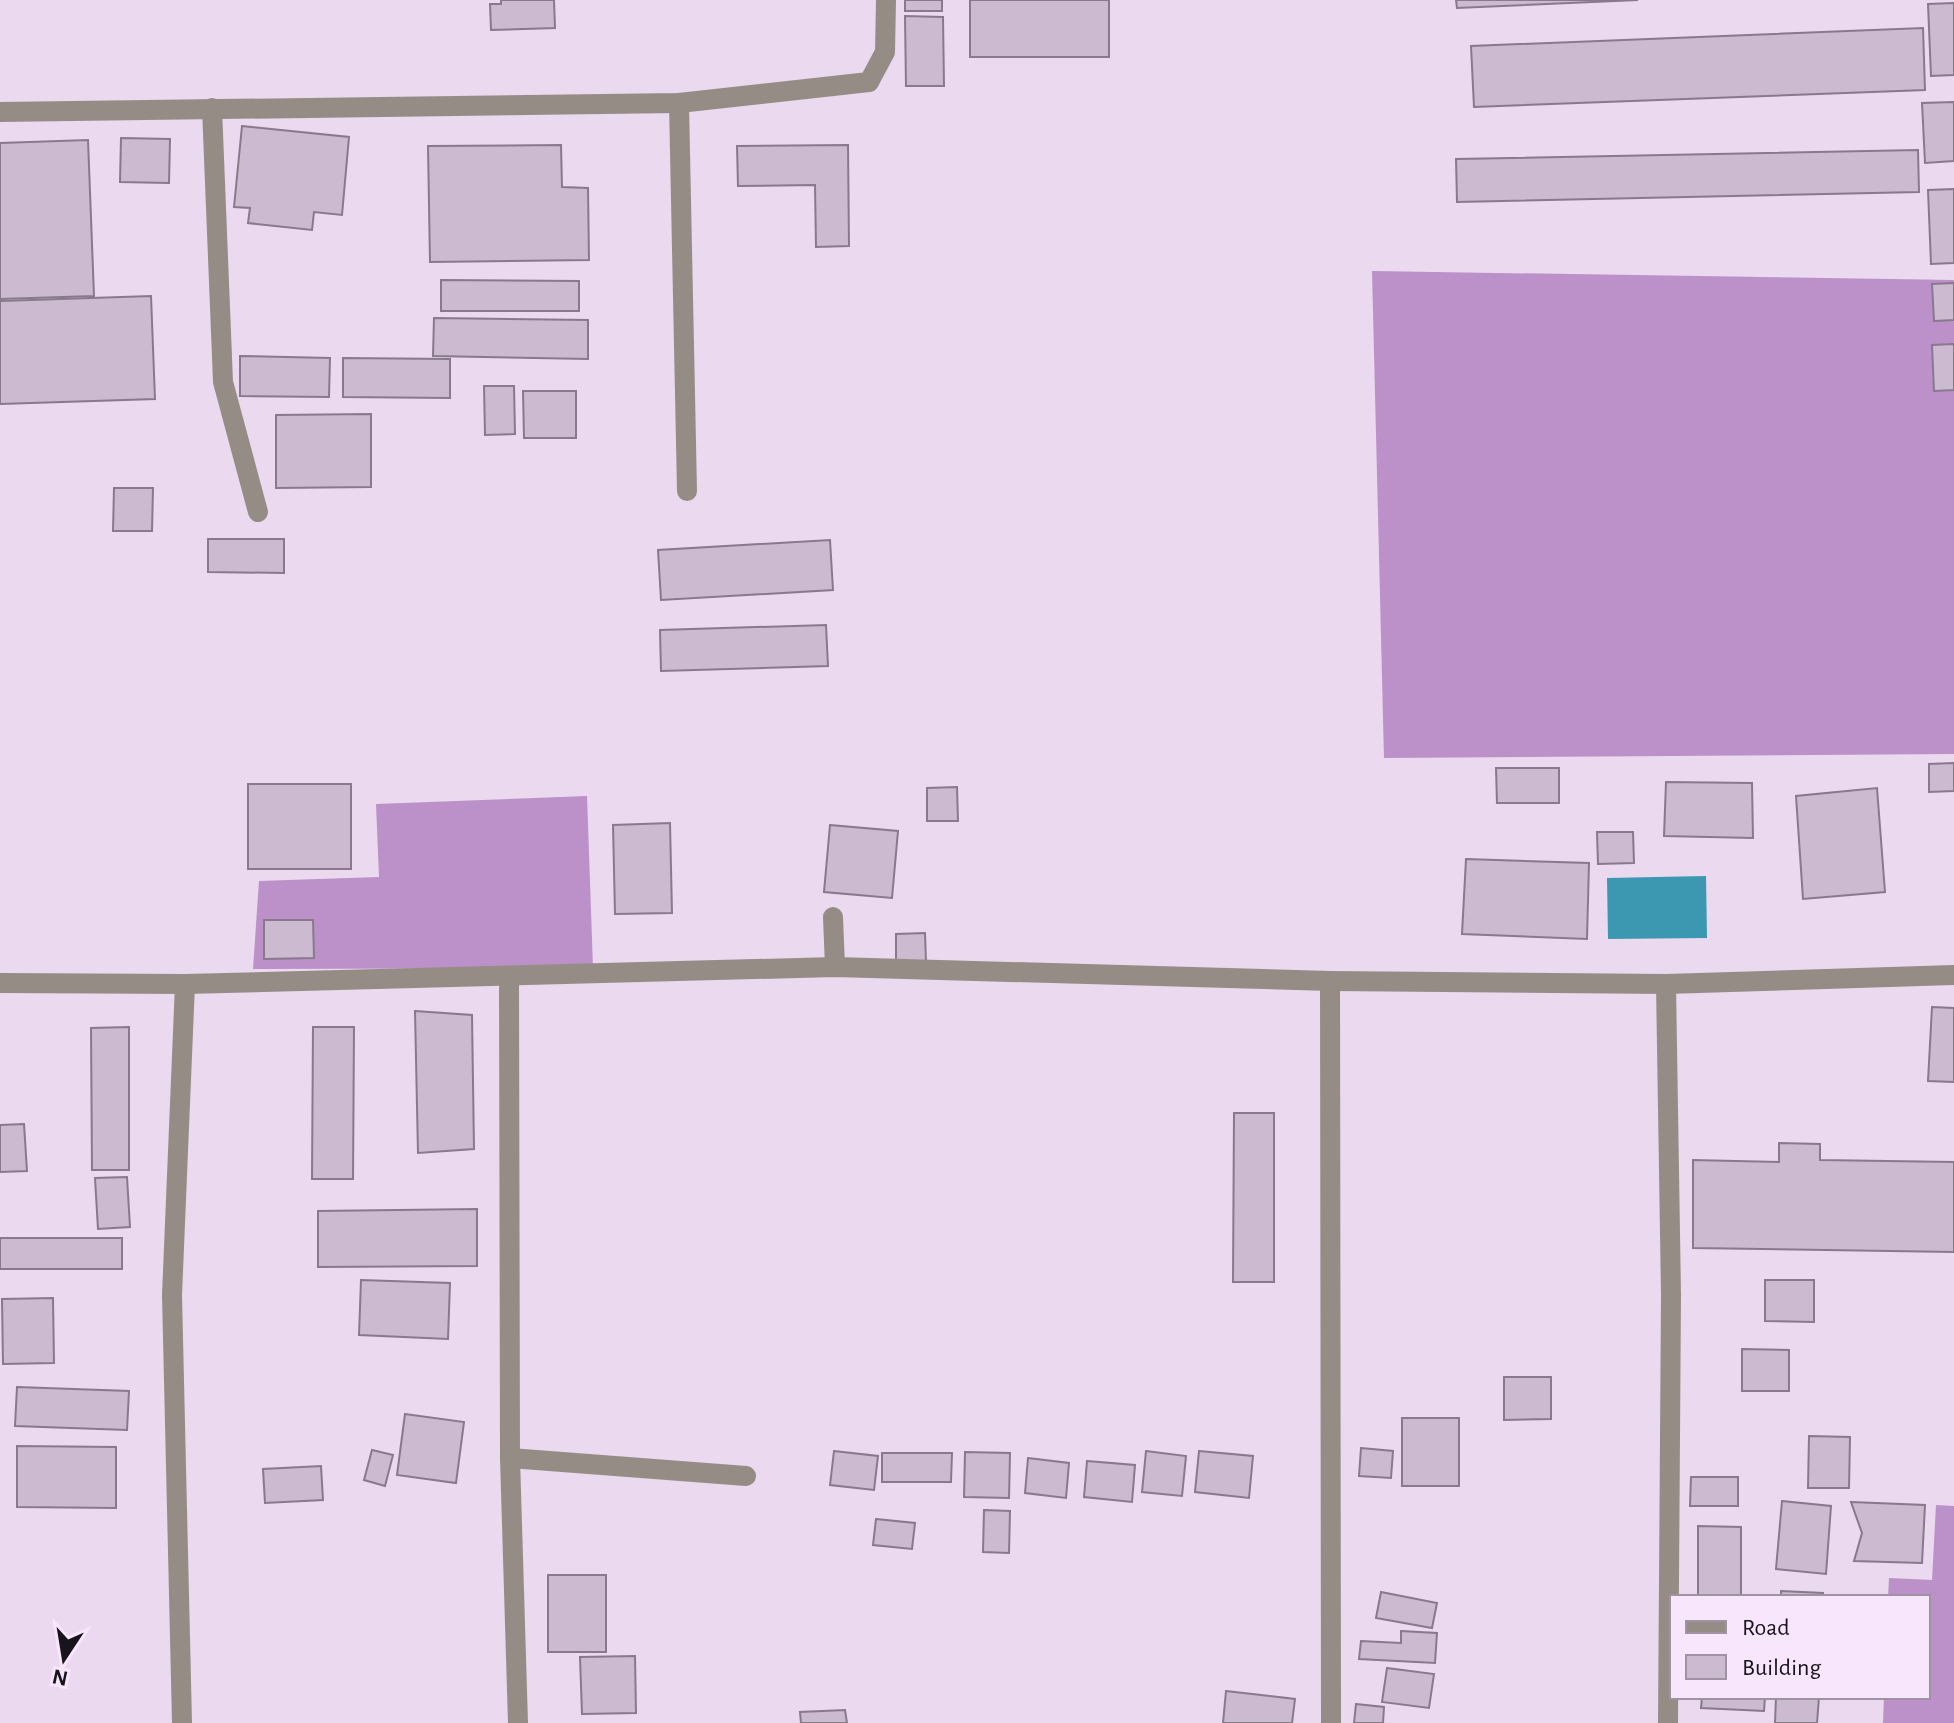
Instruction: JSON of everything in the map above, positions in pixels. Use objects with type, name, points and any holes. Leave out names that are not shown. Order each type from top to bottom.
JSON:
[{"type":"street","points":[[0,112],[679,103],[869,82],[885,52],[886,0]]},
{"type":"street","points":[[679,103],[687,491]]},
{"type":"street","points":[[212,108],[223,382],[258,512]]},
{"type":"street","points":[[833,917],[835,967]]},
{"type":"street","points":[[0,983],[185,984],[509,978],[835,967],[1330,981],[1666,984],[1954,975]]},
{"type":"street","points":[[509,978],[510,1458],[518,1723]]},
{"type":"street","points":[[1330,981],[1331,1723]]},
{"type":"street","points":[[182,1723],[172,1295],[185,984]]},
{"type":"street","points":[[1666,984],[1671,1295],[1668,1723]]},
{"type":"street","points":[[510,1458],[746,1476]]},
{"type":"shaded area","points":[[1372,271],[1954,280],[1954,754],[1384,758]]},
{"type":"shaded area","points":[[587,796],[593,968],[253,969],[259,881],[379,877],[376,804]]},
{"type":"shaded area","points":[[1936,1505],[1954,1506],[1954,1723],[1883,1723],[1884,1699],[1930,1699],[1930,1595],[1888,1595],[1889,1578],[1932,1580]]},
{"type":"water","points":[[1706,876],[1707,938],[1608,939],[1607,878]]},
{"type":"building","points":[[501,0],[554,0],[555,28],[491,30],[490,4],[501,4]]},
{"type":"building","points":[[905,0],[942,0],[942,11],[905,11]]},
{"type":"building","points":[[970,0],[1109,0],[1109,57],[970,57]]},
{"type":"building","points":[[1456,0],[1638,0],[1457,8]]},
{"type":"building","points":[[1954,3],[1954,75],[1931,76],[1928,4]]},
{"type":"building","points":[[905,16],[943,17],[944,86],[906,86]]},
{"type":"building","points":[[1923,28],[1925,90],[1474,107],[1471,46]]},
{"type":"building","points":[[1954,102],[1954,161],[1925,163],[1922,103]]},
{"type":"building","points":[[242,126],[349,137],[342,215],[314,212],[312,230],[248,223],[250,208],[234,207]]},
{"type":"building","points":[[121,138],[170,139],[169,183],[120,182]]},
{"type":"building","points":[[88,140],[94,296],[0,299],[0,143]]},
{"type":"building","points":[[561,145],[562,187],[588,188],[589,260],[430,262],[428,146]]},
{"type":"building","points":[[848,145],[849,246],[816,247],[815,185],[738,186],[737,146]]},
{"type":"building","points":[[1918,150],[1919,192],[1457,202],[1456,159]]},
{"type":"building","points":[[1954,189],[1954,263],[1931,264],[1928,190]]},
{"type":"building","points":[[441,280],[579,281],[579,311],[441,311]]},
{"type":"building","points":[[1954,283],[1954,320],[1934,321],[1932,284]]},
{"type":"building","points":[[151,296],[155,399],[0,404],[0,301]]},
{"type":"building","points":[[434,318],[588,320],[588,359],[433,356]]},
{"type":"building","points":[[1954,344],[1954,390],[1934,391],[1932,345]]},
{"type":"building","points":[[240,356],[330,358],[329,397],[240,396]]},
{"type":"building","points":[[343,358],[450,359],[450,398],[343,397]]},
{"type":"building","points":[[484,386],[514,386],[515,434],[485,435]]},
{"type":"building","points":[[523,391],[576,391],[576,438],[524,438]]},
{"type":"building","points":[[371,414],[371,487],[276,488],[276,415]]},
{"type":"building","points":[[114,488],[153,488],[152,531],[113,531]]},
{"type":"building","points":[[208,539],[284,539],[284,573],[208,572]]},
{"type":"building","points":[[830,540],[833,590],[661,600],[658,550]]},
{"type":"building","points":[[826,625],[828,666],[661,671],[660,630]]},
{"type":"building","points":[[1954,763],[1954,791],[1929,792],[1929,764]]},
{"type":"building","points":[[1496,768],[1559,768],[1559,803],[1497,803]]},
{"type":"building","points":[[1666,782],[1752,783],[1753,838],[1664,836]]},
{"type":"building","points":[[248,784],[351,784],[351,869],[248,869]]},
{"type":"building","points":[[957,787],[958,821],[927,821],[927,788]]},
{"type":"building","points":[[1877,788],[1885,892],[1803,899],[1796,796]]},
{"type":"building","points":[[670,823],[672,913],[615,914],[613,825]]},
{"type":"building","points":[[830,825],[898,831],[892,898],[824,892]]},
{"type":"building","points":[[1597,832],[1633,832],[1634,863],[1598,864]]},
{"type":"building","points":[[1466,859],[1589,863],[1587,939],[1462,934]]},
{"type":"building","points":[[264,920],[313,920],[314,958],[264,959]]},
{"type":"building","points":[[925,933],[926,962],[896,963],[896,934]]},
{"type":"building","points":[[1932,1007],[1954,1008],[1954,1082],[1928,1081]]},
{"type":"building","points":[[415,1011],[472,1015],[474,1149],[418,1153]]},
{"type":"building","points":[[129,1027],[129,1170],[92,1170],[91,1028]]},
{"type":"building","points":[[313,1027],[354,1027],[353,1179],[312,1179]]},
{"type":"building","points":[[1234,1113],[1274,1113],[1274,1282],[1233,1282]]},
{"type":"building","points":[[24,1124],[27,1171],[0,1172],[0,1125]]},
{"type":"building","points":[[1779,1143],[1820,1144],[1820,1160],[1954,1162],[1954,1252],[1693,1248],[1693,1160],[1779,1162]]},
{"type":"building","points":[[127,1177],[130,1227],[98,1229],[95,1178]]},
{"type":"building","points":[[477,1209],[477,1266],[318,1267],[318,1211]]},
{"type":"building","points":[[0,1238],[122,1238],[122,1269],[0,1269]]},
{"type":"building","points":[[361,1280],[450,1283],[448,1339],[359,1335]]},
{"type":"building","points":[[1765,1280],[1814,1280],[1814,1322],[1765,1321]]},
{"type":"building","points":[[53,1298],[54,1363],[3,1364],[2,1299]]},
{"type":"building","points":[[1742,1349],[1789,1350],[1789,1391],[1742,1391]]},
{"type":"building","points":[[1504,1377],[1551,1377],[1551,1419],[1504,1420]]},
{"type":"building","points":[[17,1387],[129,1391],[127,1430],[15,1426]]},
{"type":"building","points":[[405,1414],[464,1422],[456,1483],[397,1475]]},
{"type":"building","points":[[1402,1418],[1459,1418],[1459,1486],[1402,1486]]},
{"type":"building","points":[[1809,1436],[1850,1437],[1849,1488],[1808,1488]]},
{"type":"building","points":[[17,1446],[116,1447],[116,1508],[17,1507]]},
{"type":"building","points":[[1361,1448],[1393,1451],[1391,1478],[1359,1476]]},
{"type":"building","points":[[372,1450],[393,1455],[385,1486],[364,1480]]},
{"type":"building","points":[[834,1451],[878,1456],[874,1490],[830,1485]]},
{"type":"building","points":[[1146,1451],[1186,1456],[1182,1496],[1142,1492]]},
{"type":"building","points":[[1199,1451],[1253,1456],[1249,1498],[1195,1492]]},
{"type":"building","points":[[965,1452],[1010,1453],[1009,1498],[964,1497]]},
{"type":"building","points":[[882,1453],[952,1453],[951,1482],[882,1482]]},
{"type":"building","points":[[1028,1458],[1069,1463],[1066,1498],[1025,1493]]},
{"type":"building","points":[[1087,1461],[1135,1465],[1132,1502],[1084,1497]]},
{"type":"building","points":[[321,1466],[323,1500],[265,1503],[263,1469]]},
{"type":"building","points":[[1691,1477],[1738,1477],[1738,1506],[1690,1506]]},
{"type":"building","points":[[1782,1501],[1831,1506],[1826,1574],[1776,1569]]},
{"type":"building","points":[[1851,1502],[1925,1505],[1922,1563],[1854,1561],[1862,1533]]},
{"type":"building","points":[[984,1510],[1010,1511],[1009,1553],[983,1552]]},
{"type":"building","points":[[876,1519],[915,1523],[912,1549],[873,1545]]},
{"type":"building","points":[[1698,1526],[1741,1527],[1741,1595],[1698,1595]]},
{"type":"building","points":[[548,1575],[606,1575],[606,1652],[548,1652]]},
{"type":"building","points":[[1781,1591],[1823,1593],[1823,1595],[1781,1595]]},
{"type":"building","points":[[1381,1592],[1437,1603],[1432,1628],[1376,1618]]},
{"type":"building","points":[[1401,1631],[1437,1633],[1435,1663],[1359,1659],[1361,1641],[1401,1643]]},
{"type":"building","points":[[635,1656],[636,1713],[582,1714],[580,1657]]},
{"type":"building","points":[[1387,1668],[1434,1674],[1429,1708],[1382,1702]]},
{"type":"building","points":[[1226,1691],[1295,1699],[1292,1723],[1223,1723]]},
{"type":"building","points":[[1702,1699],[1765,1699],[1764,1711],[1701,1708]]},
{"type":"building","points":[[1776,1699],[1819,1699],[1817,1723],[1775,1723]]},
{"type":"building","points":[[1356,1704],[1384,1707],[1383,1723],[1354,1723]]},
{"type":"building","points":[[845,1710],[847,1723],[801,1723],[800,1712]]}]
